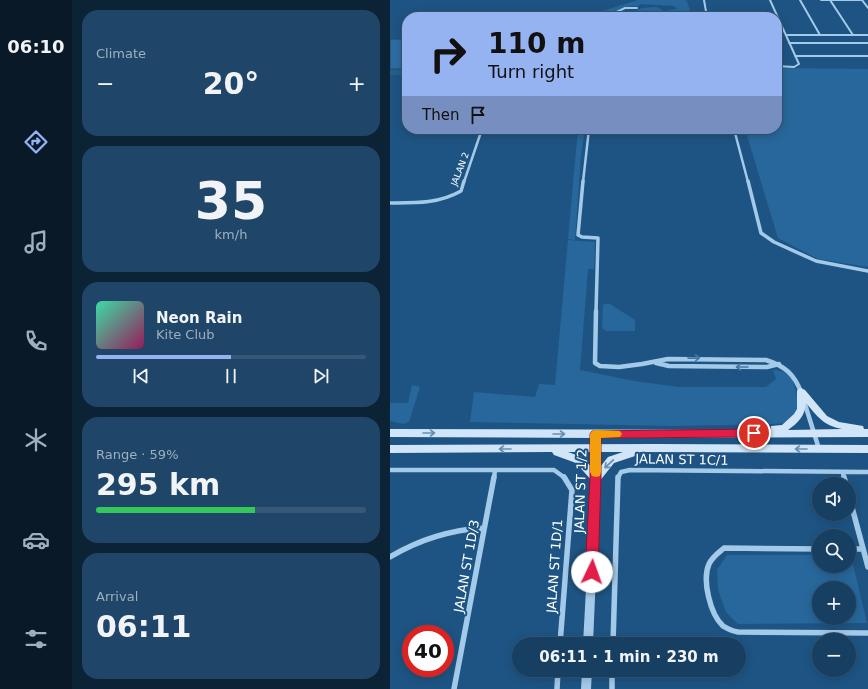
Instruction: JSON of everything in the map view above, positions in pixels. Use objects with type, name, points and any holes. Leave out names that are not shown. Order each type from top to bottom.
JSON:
[{"type":"main road","points":[[801,391],[818,412],[830,421],[837,425],[868,432]]},
{"type":"main road","points":[[708,433],[784,428],[802,411],[803,405],[801,391]]},
{"type":"main road","points":[[390,433],[814,434],[868,432]]},
{"type":"main road","points":[[544,449],[579,460],[596,478],[611,460],[627,454],[654,448]]},
{"type":"main road","points":[[390,449],[868,449]]},
{"type":"street","points":[[704,0],[706,12]]},
{"type":"street","points":[[704,4],[707,0]]},
{"type":"street","points":[[770,0],[775,12]]},
{"type":"street","points":[[800,0],[820,35]]},
{"type":"street","points":[[821,0],[862,0],[867,6]]},
{"type":"street","points":[[830,0],[853,35]]},
{"type":"street","points":[[617,12],[625,8],[637,8]]},
{"type":"street","points":[[782,26],[798,66],[782,66]]},
{"type":"street","points":[[786,35],[868,35]]},
{"type":"street","points":[[789,43],[868,43]]},
{"type":"street","points":[[795,56],[868,56]]},
{"type":"street","name":"JALAN 2","points":[[390,203],[436,203],[461,191],[480,134]]},
{"type":"street","points":[[588,134],[578,235],[582,237],[598,238],[595,363],[602,366],[633,366],[655,363],[668,359],[708,358],[766,360],[781,364],[795,375],[819,449]]},
{"type":"street","points":[[735,134],[761,233],[774,242],[816,261],[868,271]]},
{"type":"street","points":[[655,363],[669,366],[767,367],[781,364]]},
{"type":"street","name":"JALAN ST 1/2","points":[[588,637],[596,478],[596,434]]},
{"type":"street","points":[[390,470],[495,470]]},
{"type":"street","name":"JALAN ST 1D/1","points":[[495,470],[554,470],[564,477],[572,490],[561,637]]},
{"type":"street","name":"JALAN ST 1D/3","points":[[454,689],[495,470]]},
{"type":"street","name":"JALAN ST 1C/1","points":[[613,637],[617,479],[621,472],[638,470],[843,473],[868,472]]},
{"type":"street","points":[[843,473],[844,477]]},
{"type":"street","points":[[856,521],[868,567]]},
{"type":"street","points":[[390,557],[410,544],[432,536],[462,528],[484,528]]},
{"type":"street","points":[[812,549],[724,548],[712,557],[708,567],[707,586],[710,604],[716,618],[728,629],[750,633],[868,634]]},
{"type":"street","points":[[856,549],[863,549]]},
{"type":"street","points":[[557,689],[558,677]]},
{"type":"street","points":[[586,689],[587,677]]},
{"type":"street","points":[[612,677],[612,689]]},
{"type":"shaded area","points":[[638,0],[684,0],[687,1],[690,12],[670,12],[668,10],[677,9],[674,6],[641,4],[638,6],[624,7],[613,12],[599,12]]},
{"type":"shaded area","points":[[656,7],[664,12],[634,12],[642,8]]},
{"type":"shaded area","points":[[782,68],[868,69],[868,267],[818,259],[778,238],[747,134],[782,134]]},
{"type":"shaded area","points":[[578,134],[584,134],[581,155],[575,240],[568,239]]},
{"type":"shaded area","points":[[568,240],[595,242],[594,269],[588,269],[580,370],[634,381],[679,387],[766,387],[776,379],[773,370],[779,371],[791,376],[798,405],[795,414],[786,423],[773,424],[672,426],[470,422],[474,392],[535,397],[539,384],[555,385]]},
{"type":"shaded area","points":[[610,304],[635,320],[635,331],[606,331],[602,328],[603,305]]},
{"type":"shaded area","points":[[412,385],[420,387],[409,422],[403,424],[390,421],[390,403],[408,403]]},
{"type":"shaded area","points":[[727,555],[812,555],[812,573],[855,573],[867,623],[856,623],[856,581],[812,581],[812,623],[738,624],[726,612],[718,590],[717,570]]},
{"type":"building","points":[[390,39],[402,39],[402,69],[390,69]]},
{"type":"slow traffic","points":[[596,472],[596,434],[616,434]]},
{"type":"route","points":[[592,572],[596,478],[596,434],[754,433]]}]
